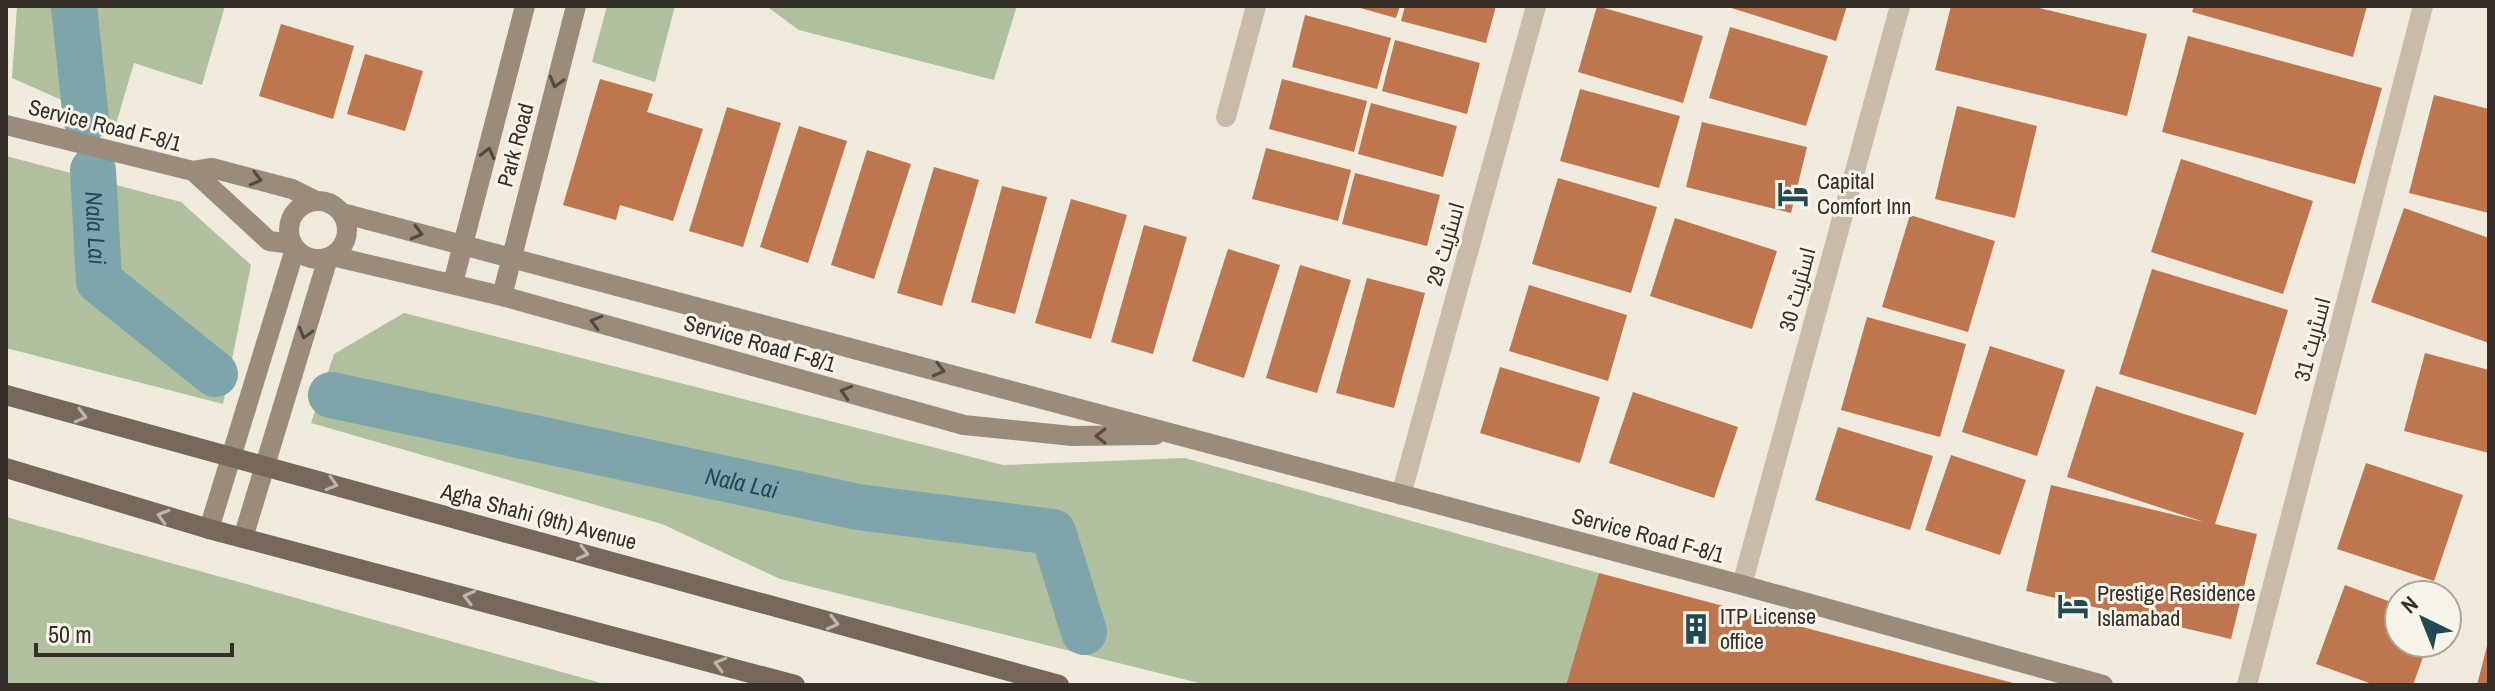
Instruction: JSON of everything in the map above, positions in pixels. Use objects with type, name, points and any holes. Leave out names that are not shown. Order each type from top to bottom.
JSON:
[{"type":"main road","name":"Agha Shahi (9th) Avenue","points":[[6,395],[1059,685]]},
{"type":"main road","points":[[6,468],[209,529],[795,685]]},
{"type":"street","name":"Park Road","points":[[453,283],[525,6]]},
{"type":"street","name":"Park Road","points":[[502,296],[576,6]]},
{"type":"street","points":[[1226,117],[1256,6]]},
{"type":"street","name":"اسٹریٹ 29","points":[[1401,495],[1536,6]]},
{"type":"street","name":"اسٹریٹ 30","points":[[1742,585],[1900,6]]},
{"type":"street","name":"اسٹریٹ 31","points":[[2247,685],[2423,6]]},
{"type":"street","name":"Service Road F-8/1","points":[[6,125],[193,171],[212,168],[292,189],[316,201]]},
{"type":"street","name":"Service Road F-8/1","points":[[193,171],[269,241],[294,247]]},
{"type":"street","points":[[316,201],[330,204],[342,213],[346,220],[347,236],[339,251],[316,260],[304,257],[294,247],[289,228],[294,213],[316,201]]},
{"type":"street","name":"Service Road F-8/1","points":[[342,213],[1742,585],[2103,685]]},
{"type":"street","points":[[209,529],[294,247]]},
{"type":"street","name":"Service Road F-8/1","points":[[330,257],[453,283],[964,425],[1072,436],[1179,435]]},
{"type":"street","points":[[243,538],[330,257]]},
{"type":"green space","points":[[17,6],[225,6],[202,85],[134,63],[116,124],[12,78]]},
{"type":"green space","points":[[607,6],[675,6],[655,82],[592,62]]},
{"type":"green space","points":[[766,6],[1017,6],[994,80],[799,30]]},
{"type":"green space","points":[[6,156],[181,202],[251,265],[223,404],[6,348]]},
{"type":"green space","points":[[404,313],[1003,465],[1185,458],[1599,573],[1566,685],[1207,685],[780,579],[662,524],[311,423],[334,354]]},
{"type":"green space","points":[[6,517],[608,685],[6,685]]},
{"type":"building","points":[[1353,6],[1400,6],[1396,18]]},
{"type":"building","points":[[1405,6],[1496,6],[1486,43],[1401,21]]},
{"type":"building","points":[[1597,6],[1703,36],[1683,103],[1578,72]]},
{"type":"building","points":[[1725,6],[1847,6],[1836,41]]},
{"type":"building","points":[[1951,6],[2031,6],[2147,34],[2127,116],[1935,70]]},
{"type":"building","points":[[2194,6],[2367,6],[2353,57],[2192,12]]},
{"type":"building","points":[[1305,15],[1391,38],[1377,89],[1292,67]]},
{"type":"building","points":[[281,24],[354,46],[333,119],[259,96]]},
{"type":"building","points":[[1730,27],[1828,56],[1806,126],[1709,98]]},
{"type":"building","points":[[2188,36],[2382,88],[2355,184],[2162,132]]},
{"type":"building","points":[[1395,40],[1480,63],[1467,114],[1382,91]]},
{"type":"building","points":[[365,54],[423,71],[405,131],[347,114]]},
{"type":"building","points":[[600,79],[653,94],[647,112],[703,129],[673,221],[620,205],[616,220],[563,205]]},
{"type":"building","points":[[1282,79],[1367,101],[1354,152],[1269,129]]},
{"type":"building","points":[[1580,89],[1680,116],[1659,188],[1560,161]]},
{"type":"building","points":[[2434,95],[2489,109],[2489,213],[2409,193]]},
{"type":"building","points":[[1371,103],[1457,126],[1443,177],[1358,154]]},
{"type":"building","points":[[1957,106],[2037,126],[2015,218],[1935,199]]},
{"type":"building","points":[[727,107],[781,123],[743,247],[689,231]]},
{"type":"building","points":[[1702,122],[1807,147],[1791,213],[1686,187]]},
{"type":"building","points":[[799,126],[847,141],[808,263],[760,247]]},
{"type":"building","points":[[1266,148],[1351,170],[1338,221],[1252,199]]},
{"type":"building","points":[[867,150],[911,164],[874,279],[831,265]]},
{"type":"building","points":[[2181,159],[2313,201],[2283,294],[2151,252]]},
{"type":"building","points":[[934,167],[979,180],[942,306],[897,293]]},
{"type":"building","points":[[1355,173],[1440,195],[1427,246],[1342,224]]},
{"type":"building","points":[[1558,178],[1657,207],[1631,293],[1532,264]]},
{"type":"building","points":[[1002,186],[1047,197],[1015,314],[971,302]]},
{"type":"building","points":[[1071,199],[1127,215],[1091,339],[1035,323]]},
{"type":"building","points":[[2404,208],[2489,238],[2489,343],[2371,302]]},
{"type":"building","points":[[1910,215],[1995,241],[1968,332],[1882,307]]},
{"type":"building","points":[[1675,218],[1777,251],[1752,329],[1650,296]]},
{"type":"building","points":[[1144,225],[1187,237],[1153,354],[1111,342]]},
{"type":"building","points":[[1228,249],[1280,265],[1244,378],[1192,361]]},
{"type":"building","points":[[1300,265],[1351,280],[1317,393],[1266,378]]},
{"type":"building","points":[[2152,269],[2288,310],[2256,415],[2119,374]]},
{"type":"building","points":[[1367,278],[1425,293],[1394,408],[1336,393]]},
{"type":"building","points":[[1529,285],[1627,315],[1608,381],[1509,351]]},
{"type":"building","points":[[1867,317],[1966,344],[1940,437],[1841,410]]},
{"type":"building","points":[[1990,346],[2065,370],[2037,456],[1962,432]]},
{"type":"building","points":[[2425,353],[2489,370],[2489,453],[2404,431]]},
{"type":"building","points":[[1500,367],[1600,397],[1580,463],[1480,433]]},
{"type":"building","points":[[2096,386],[2244,433],[2215,524],[2257,534],[2231,639],[2026,591],[2051,485],[2204,522],[2067,477]]},
{"type":"building","points":[[1633,392],[1738,427],[1714,498],[1609,463]]},
{"type":"building","points":[[1838,427],[1933,456],[1910,530],[1815,500]]},
{"type":"building","points":[[1951,455],[2026,480],[2000,555],[1925,530]]},
{"type":"building","points":[[2366,463],[2463,495],[2435,579],[2337,549]]},
{"type":"building","name":"ITP License office","points":[[1599,573],[2017,684],[1566,685]]},
{"type":"building","points":[[2345,585],[2383,599],[2383,659],[2422,659],[2413,685],[2375,685],[2316,664]]},
{"type":"building","points":[[2488,642],[2489,685],[2477,685]]},
{"type":"waterway","name":"Nala Lai","points":[[74,6],[86,119]]},
{"type":"waterway","name":"Nala Lai","points":[[93,170],[99,281],[215,374]]},
{"type":"waterway","name":"Nala Lai","points":[[331,395],[858,507],[1053,532],[1084,632]]},
{"type":"place","name":"Capital Comfort Inn","points":[[1793,194]]},
{"type":"place","name":"Prestige Residence Islamabad","points":[[2073,606]]},
{"type":"place","name":"ITP License office","points":[[1696,629]]}]
